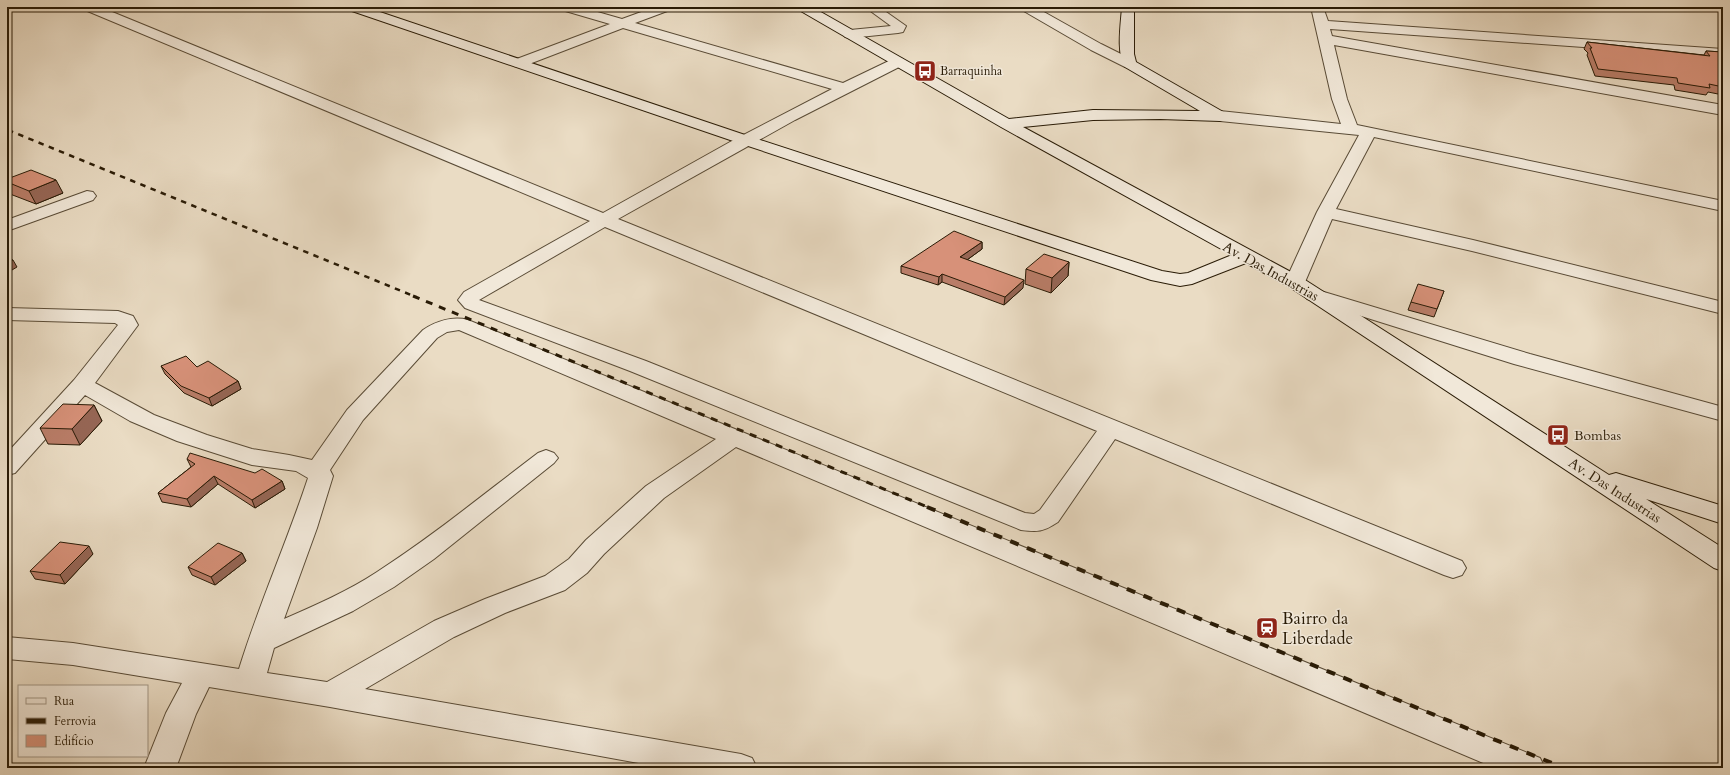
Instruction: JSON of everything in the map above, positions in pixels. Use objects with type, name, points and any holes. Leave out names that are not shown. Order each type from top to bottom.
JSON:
[{"type":"street","points":[[89,7],[1453,568]]},
{"type":"street","points":[[353,7],[745,140],[1158,276],[1180,280],[1192,278],[1246,256]]},
{"type":"street","points":[[566,7],[844,88]]},
{"type":"street","points":[[519,63],[666,7]]},
{"type":"street","name":"Av. Das Industrias","points":[[803,7],[1006,124],[1305,288],[1723,561]]},
{"type":"street","points":[[850,34],[898,29],[900,26],[871,7]]},
{"type":"street","points":[[1026,7],[1096,47],[1130,64],[1220,116]]},
{"type":"street","points":[[1128,7],[1127,54],[1130,64]]},
{"type":"street","points":[[1317,7],[1336,80],[1338,97],[1351,128]]},
{"type":"street","points":[[1324,32],[1723,54]]},
{"type":"street","points":[[1324,32],[1723,110]]},
{"type":"street","points":[[898,62],[844,88],[745,140],[471,296],[468,300],[472,304],[638,366],[1021,521],[1038,523],[1049,516],[1111,428]]},
{"type":"street","points":[[1006,124],[1093,115],[1160,114],[1220,116],[1351,128],[1723,206]]},
{"type":"street","points":[[1369,131],[1326,212],[1305,288],[1522,359],[1723,414]]},
{"type":"street","points":[[7,226],[87,196]]},
{"type":"street","points":[[1326,212],[1473,246],[1723,308]]},
{"type":"street","points":[[7,314],[118,317],[126,320],[128,324],[82,385],[7,467]]},
{"type":"street","points":[[317,471],[355,415],[430,334],[441,327],[461,324],[1529,768]]},
{"type":"street","points":[[82,385],[146,420],[207,443],[254,457],[306,466],[317,471],[321,476],[318,490],[262,641],[250,682]]},
{"type":"street","points":[[330,695],[444,629],[495,606],[555,583],[578,566],[595,547],[655,492],[735,437]]},
{"type":"street","points":[[262,641],[344,604],[385,580],[425,552],[546,458]]},
{"type":"street","points":[[1572,461],[1626,485],[1723,515]]},
{"type":"street","points":[[7,648],[73,654],[330,695],[741,768]]},
{"type":"street","points":[[160,768],[180,713],[201,675]]},
{"type":"building","points":[[1587,42],[1710,56],[1706,51],[1723,52],[1723,87],[1709,84],[1710,88],[1678,83],[1677,78],[1598,69],[1590,48],[1592,48]]},
{"type":"building","points":[[31,170],[56,180],[29,191],[7,182],[7,179]]},
{"type":"building","points":[[954,231],[982,242],[960,257],[1024,280],[1005,297],[942,274],[939,277],[901,266]]},
{"type":"building","points":[[1044,254],[1069,262],[1052,278],[1026,269]]},
{"type":"building","points":[[7,258],[13,260],[7,263]]},
{"type":"building","points":[[1418,284],[1444,291],[1437,309],[1411,302]]},
{"type":"building","points":[[186,356],[197,367],[208,361],[238,381],[209,398],[181,386],[161,366]]},
{"type":"building","points":[[63,404],[94,405],[72,429],[40,428]]},
{"type":"building","points":[[190,453],[255,473],[262,469],[282,481],[252,500],[214,476],[187,499],[158,493],[195,464],[187,459]]},
{"type":"building","points":[[60,542],[89,546],[60,575],[30,571]]},
{"type":"building","points":[[218,543],[242,553],[211,577],[188,567]]},
{"type":"railway","points":[[8,130],[416,297]]},
{"type":"railway","points":[[413,296],[930,508]]},
{"type":"railway","points":[[927,507],[1564,768]]},
{"type":"place","name":"Barraquinha","points":[[925,71]]},
{"type":"place","name":"Bombas","points":[[1558,435]]},
{"type":"place","name":"Bairro da Liberdade","points":[[1267,628]]}]
